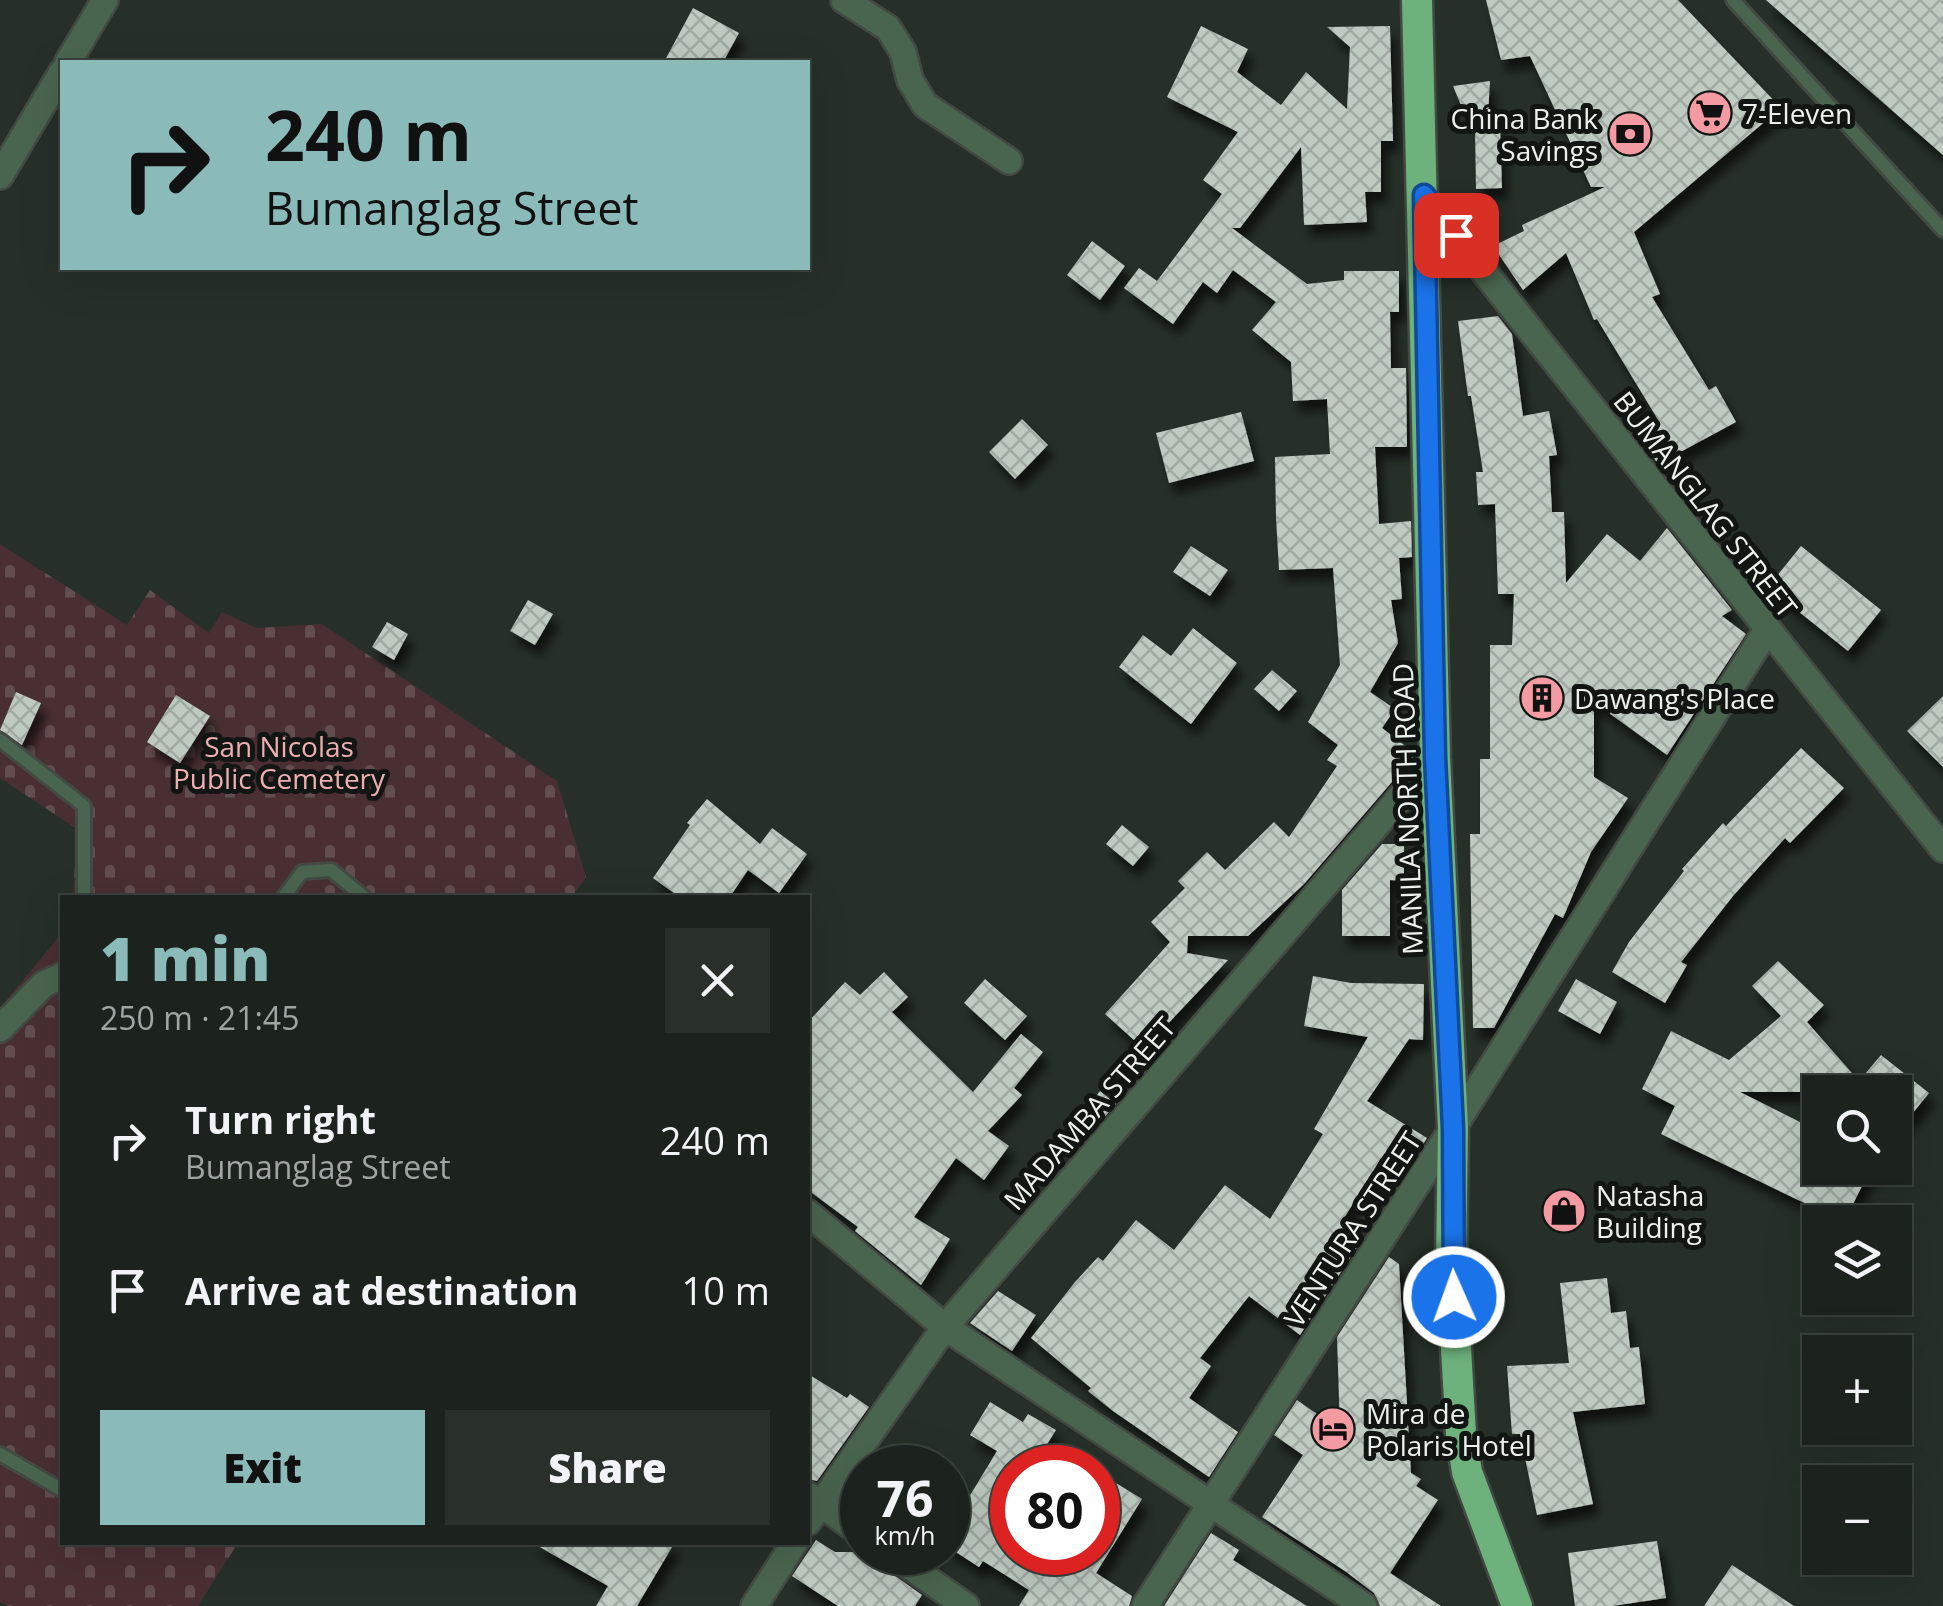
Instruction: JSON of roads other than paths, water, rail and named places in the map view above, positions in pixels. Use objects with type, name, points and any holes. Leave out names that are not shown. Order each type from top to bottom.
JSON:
[{"type":"highway","name":"MANILA NORTH ROAD","points":[[1417,0],[1435,757],[1453,1128],[1452,1263],[1461,1434],[1467,1472],[1517,1606]]},
{"type":"street","points":[[69,60],[104,0]]},
{"type":"street","points":[[844,0],[888,28],[903,52],[910,80],[924,105],[1009,161]]},
{"type":"street","points":[[0,176],[60,75]]},
{"type":"street","name":"BUMANGLAG STREET","points":[[1424,195],[1943,849]]},
{"type":"street","name":"VENTURA STREET","points":[[1145,1606],[1768,630]]},
{"type":"street","name":"MADAMBA STREET","points":[[811,1507],[946,1327],[1435,757]]},
{"type":"street","points":[[0,1029],[44,984],[60,977]]},
{"type":"street","points":[[810,1216],[946,1327],[1364,1606]]},
{"type":"street","points":[[811,1507],[840,1522]]},
{"type":"street","points":[[754,1606],[793,1545]]},
{"type":"street","points":[[922,1575],[966,1606]]},
{"type":"lane","points":[[1733,0],[1943,230]]},
{"type":"lane","points":[[0,740],[84,806],[84,895]]},
{"type":"lane","points":[[285,895],[302,872],[330,870],[361,895]]},
{"type":"lane","points":[[0,1454],[60,1489]]},
{"type":"place","name":"7-Eleven","points":[[1710,113]]},
{"type":"place","name":"China Bank Savings","points":[[1630,134]]},
{"type":"place","name":"Dawang's Place","points":[[1542,698]]},
{"type":"place","name":"Natasha Building","points":[[1564,1211]]},
{"type":"place","name":"Mira de Polaris Hotel","points":[[1333,1429]]},
{"type":"park label","name":"San Nicolas Public Cemetery","points":[[279,762]]}]
